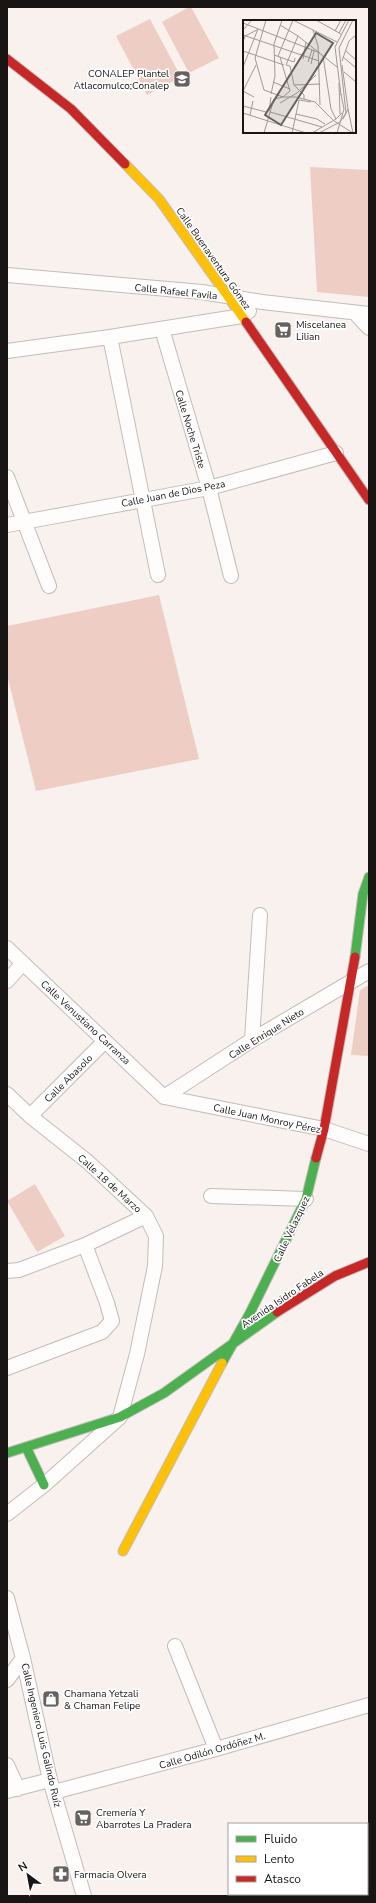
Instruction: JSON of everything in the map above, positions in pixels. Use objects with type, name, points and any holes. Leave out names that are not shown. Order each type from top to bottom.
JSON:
[{"type":"street","name":"Calle Buenaventura Gómez","points":[[7,59],[70,109],[159,200],[230,298],[369,500]]},
{"type":"street","name":"Calle Rafael Favila","points":[[7,275],[202,292],[230,298],[369,314]]},
{"type":"street","points":[[7,351],[110,337],[242,316],[262,302]]},
{"type":"street","points":[[355,313],[369,328]]},
{"type":"street","name":"Calle Noche Triste","points":[[162,329],[209,488],[231,576]]},
{"type":"street","points":[[110,337],[158,575]]},
{"type":"street","name":"Calle Juan de Dios Peza","points":[[7,524],[209,488],[336,453]]},
{"type":"street","points":[[7,477],[23,522],[49,586]]},
{"type":"street","name":"Calle Velazquez","points":[[123,1551],[208,1387],[250,1314],[306,1199],[324,1129],[352,980],[363,894],[369,877]]},
{"type":"street","points":[[252,1040],[260,915]]},
{"type":"street","name":"Calle Venustiano Carranza","points":[[7,948],[164,1097]]},
{"type":"street","points":[[7,981],[23,963]]},
{"type":"street","name":"Calle Enrique Nieto","points":[[164,1097],[252,1040],[369,971]]},
{"type":"street","name":"Calle Abasolo","points":[[30,1116],[105,1041]]},
{"type":"street","name":"Calle 18 de Marzo","points":[[7,1094],[30,1116],[88,1162],[146,1216],[156,1236],[155,1266],[137,1354],[120,1417]]},
{"type":"street","name":"Calle Juan Monroy Pérez","points":[[164,1097],[324,1129],[369,1144]]},
{"type":"street","points":[[211,1196],[306,1199]]},
{"type":"street","points":[[7,1271],[19,1270],[85,1245],[146,1216]]},
{"type":"street","points":[[7,1368],[102,1332],[112,1322],[107,1303],[85,1245]]},
{"type":"street","name":"Avenida Isidro Fabela","points":[[7,1453],[120,1417],[164,1393],[288,1305],[323,1283],[335,1276],[369,1262]]},
{"type":"street","points":[[7,1514],[44,1485],[120,1417]]},
{"type":"street","points":[[26,1447],[44,1485]]},
{"type":"street","name":"Calle Ingeniero Luis Galindo Ruíz","points":[[7,1598],[23,1658],[52,1786],[84,1896]]},
{"type":"street","points":[[175,1646],[216,1749]]},
{"type":"street","points":[[7,1680],[23,1658]]},
{"type":"street","name":"Calle Odilón Ordóñez M.","points":[[12,1790],[52,1786],[216,1749],[369,1705]]},
{"type":"street","points":[[7,1765],[12,1790]]},
{"type":"shaded area","points":[[191,7],[219,58],[189,73],[162,22]]},
{"type":"shaded area","points":[[150,19],[181,77],[147,95],[116,36]]},
{"type":"shaded area","points":[[310,167],[369,170],[369,297],[317,292]]},
{"type":"shaded area","points":[[159,595],[199,759],[36,791],[7,675],[7,626]]},
{"type":"shaded area","points":[[369,985],[369,1056],[351,1055],[360,990]]},
{"type":"shaded area","points":[[35,1184],[65,1236],[37,1252],[7,1201]]},
{"type":"traffic: fast","points":[[355,957],[363,894],[369,877]]},
{"type":"traffic: fast","points":[[222,1363],[250,1313],[306,1199],[316,1158]]},
{"type":"traffic: fast","points":[[7,1453],[120,1417],[164,1393],[277,1312]]},
{"type":"traffic: fast","points":[[26,1447],[44,1485]]},
{"type":"traffic: slow","points":[[125,164],[159,199],[246,322]]},
{"type":"traffic: slow","points":[[123,1551],[222,1363]]},
{"type":"traffic: jam","points":[[7,59],[71,109],[125,164]]},
{"type":"traffic: jam","points":[[246,322],[369,500]]},
{"type":"traffic: jam","points":[[316,1158],[324,1129],[355,957]]},
{"type":"traffic: jam","points":[[277,1312],[335,1276],[369,1262]]},
{"type":"place","name":"CONALEP Plantel Atlacomulco;Conalep","points":[[182,79]]},
{"type":"place","name":"Miscelanea Lilian","points":[[283,330]]},
{"type":"place","name":"Chamana Yetzali & Chaman Felipe","points":[[51,1699]]},
{"type":"place","name":"Cremería Y Abarrotes La Pradera","points":[[83,1818]]},
{"type":"place","name":"Farmacia Olvera","points":[[61,1874]]}]
